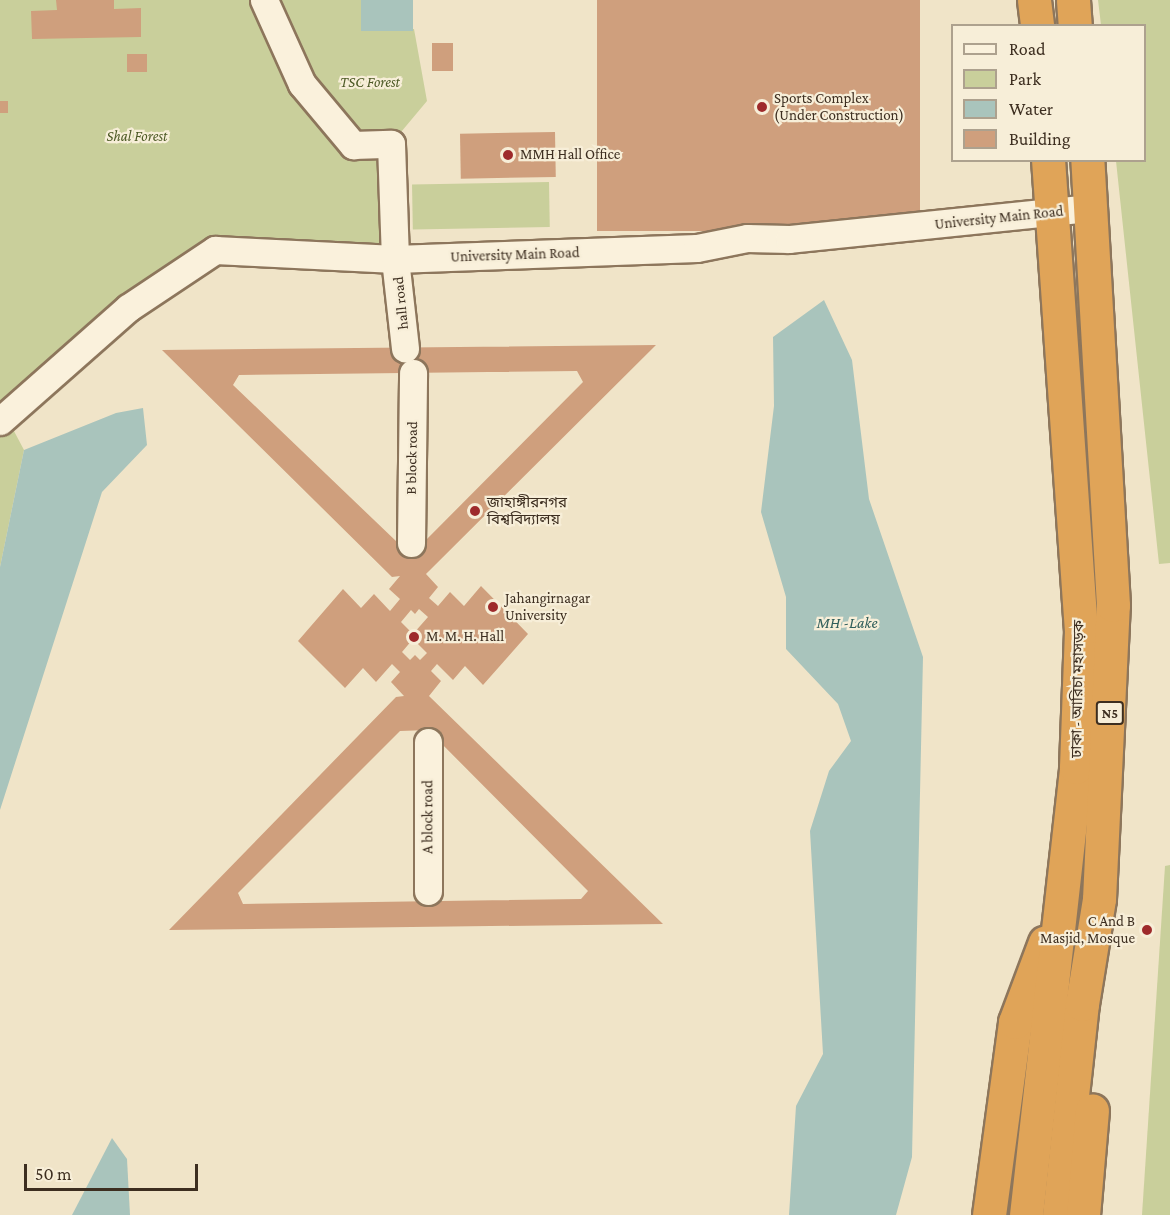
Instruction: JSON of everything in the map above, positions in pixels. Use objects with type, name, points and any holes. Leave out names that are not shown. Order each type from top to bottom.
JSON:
[{"type":"highway","points":[[1034,0],[1036,24]]},
{"type":"highway","points":[[1073,0],[1076,24]]},
{"type":"highway","name":"ঢাকা - আরিচা মহাসড়ক","points":[[1026,1215],[1076,767],[1081,631],[1048,162]]},
{"type":"highway","name":"N5","points":[[1059,1215],[1082,1004],[1099,899],[1113,605],[1087,162]]},
{"type":"highway","points":[[989,1215],[1015,1022],[1032,968],[1058,915]]},
{"type":"highway","points":[[1082,1004],[1092,1107],[1083,1215]]},
{"type":"street","name":"hall road","points":[[264,0],[302,84],[353,145],[391,144],[394,259],[409,360]]},
{"type":"street","name":"University Main Road","points":[[0,422],[128,308],[215,249],[394,259],[696,248],[747,238],[789,239],[1089,208]]},
{"type":"street","name":"B block road","points":[[409,360],[411,543]]},
{"type":"street","name":"A block road","points":[[428,742],[428,891]]},
{"type":"green space","name":"Shal Forest","points":[[0,0],[361,0],[363,31],[414,29],[427,101],[391,144],[395,259],[215,250],[6,416],[24,450],[0,567]]},
{"type":"green space","points":[[1098,0],[1170,0],[1170,563],[1159,564],[1116,162],[1146,162],[1146,24],[1101,24]]},
{"type":"green space","points":[[549,182],[550,227],[413,229],[412,184]]},
{"type":"green space","points":[[1170,865],[1170,1215],[1142,1215],[1165,866]]},
{"type":"water","points":[[361,0],[413,0],[413,31],[361,31]]},
{"type":"water","name":"MH -Lake","points":[[824,300],[852,360],[869,499],[923,657],[912,1157],[896,1215],[789,1215],[796,1106],[823,1054],[810,831],[829,771],[851,741],[838,704],[786,649],[786,597],[761,512],[774,406],[773,337]]},
{"type":"water","points":[[143,408],[147,445],[102,492],[0,810],[0,567],[24,450],[116,413]]},
{"type":"water","points":[[112,1138],[127,1159],[130,1215],[72,1215]]},
{"type":"building","points":[[56,0],[114,0],[114,9],[141,8],[141,37],[32,39],[31,11],[57,10]]},
{"type":"building","name":"Sports Complex (Under Construction)","points":[[597,0],[920,0],[920,231],[597,231]]},
{"type":"building","points":[[432,43],[453,43],[453,71],[432,71]]},
{"type":"building","points":[[127,54],[147,54],[147,72],[127,72]]},
{"type":"building","points":[[0,101],[8,101],[8,113],[0,113]]},
{"type":"building","name":"MMH Hall Office","points":[[555,132],[556,177],[461,179],[460,134]]},
{"type":"building","name":"M. M. H. Hall","points":[[656,345],[426,574],[438,587],[429,598],[438,606],[450,592],[464,606],[481,586],[528,634],[483,685],[465,666],[453,680],[437,664],[431,671],[441,681],[429,696],[663,924],[169,930],[396,697],[404,696],[391,682],[400,672],[392,664],[376,682],[363,668],[345,688],[298,641],[343,589],[361,608],[374,594],[390,611],[400,599],[389,589],[400,576],[392,577],[162,350]],"holes":[[[577,371],[583,382],[423,543],[397,542],[233,385],[239,375]],[[419,609],[428,617],[413,634],[401,622],[411,610],[415,614]],[[413,639],[427,653],[420,660],[415,655],[410,660],[402,652]],[[428,730],[588,891],[581,899],[243,904],[238,893],[400,731]]]},
{"type":"place","name":"Sports Complex (Under Construction)","points":[[762,107]]},
{"type":"place","name":"MMH Hall Office","points":[[508,155]]},
{"type":"place","name":"জাহাঙ্গীরনগর বিশ্ববিদ্যালয়","points":[[475,511]]},
{"type":"place","name":"Jahangirnagar University","points":[[493,607]]},
{"type":"place","name":"M. M. H. Hall","points":[[414,637]]},
{"type":"place","name":"C And B Masjid, Mosque","points":[[1147,930]]},
{"type":"park label","name":"TSC Forest","points":[[370,83]]}]
